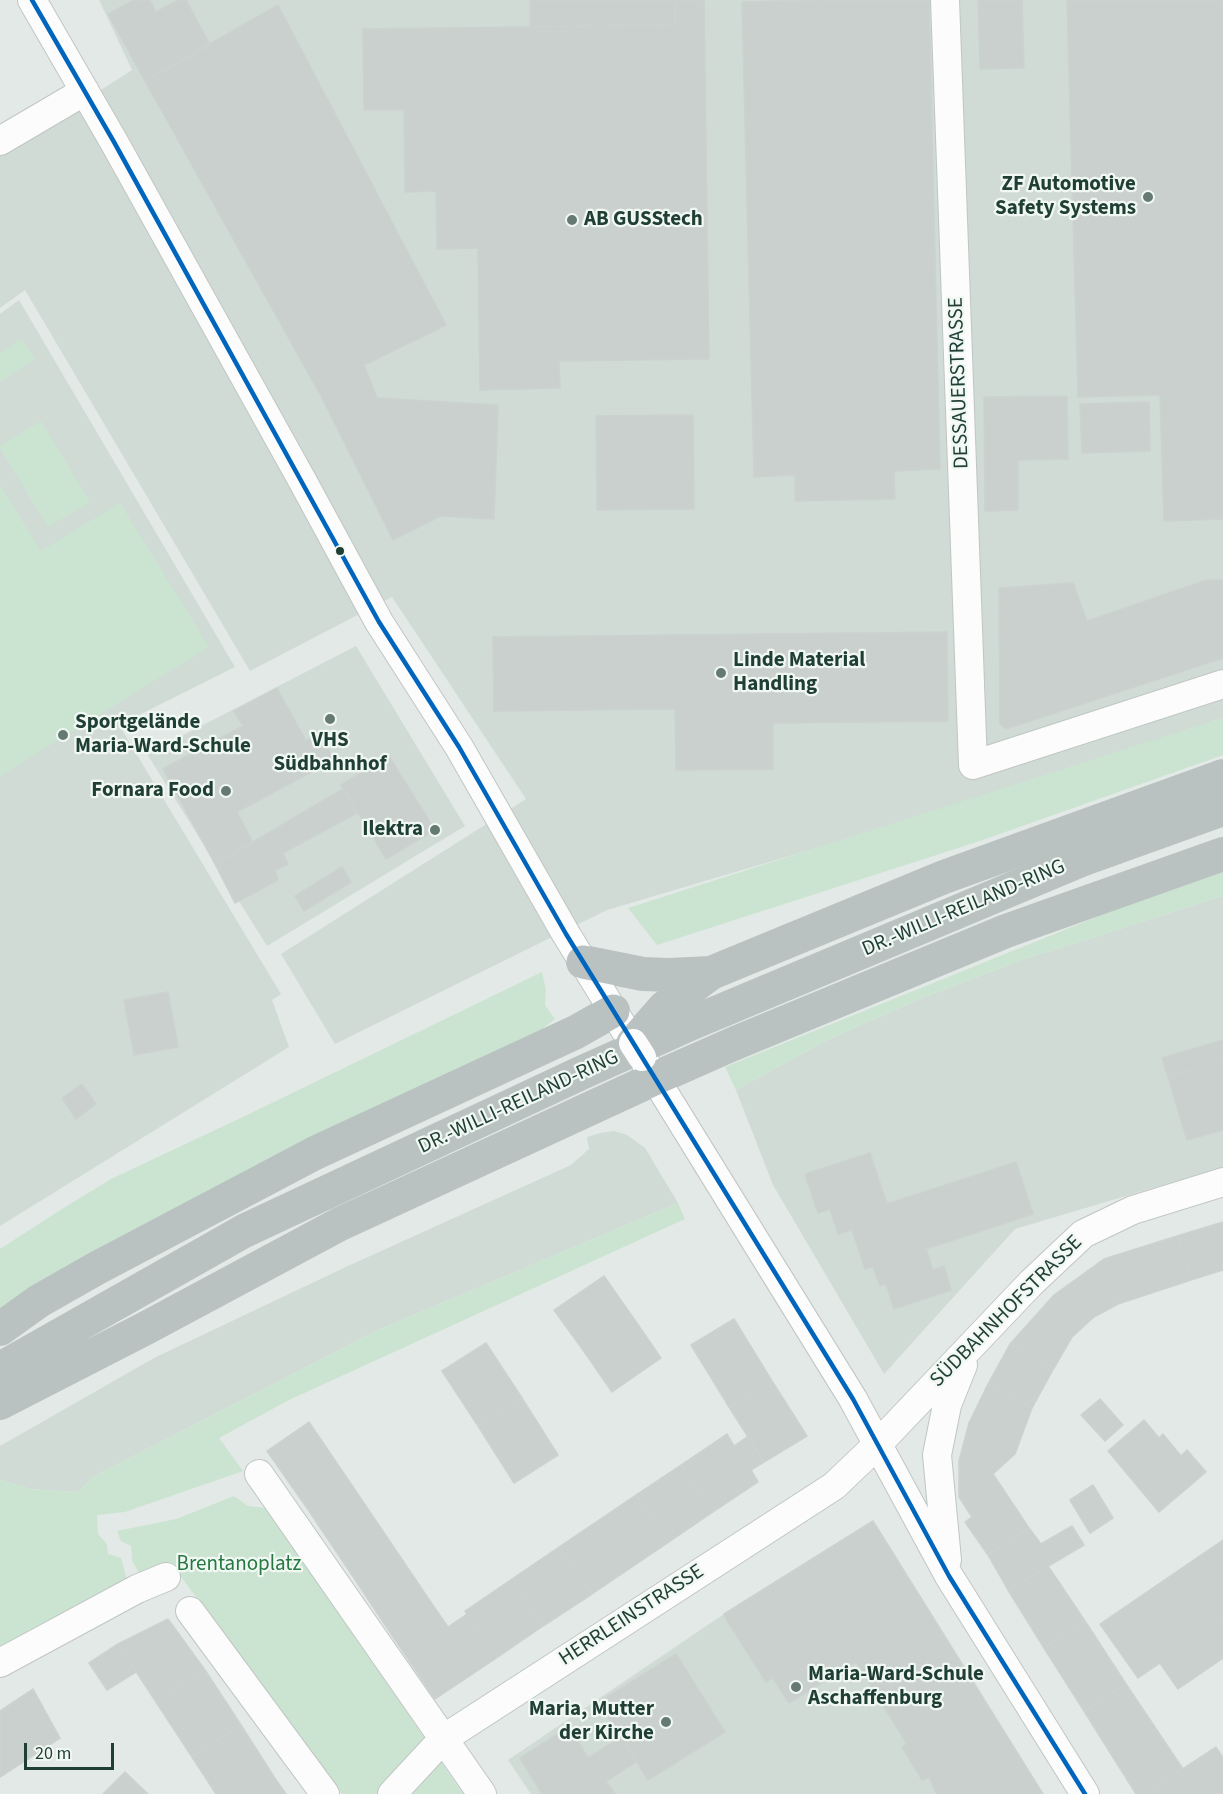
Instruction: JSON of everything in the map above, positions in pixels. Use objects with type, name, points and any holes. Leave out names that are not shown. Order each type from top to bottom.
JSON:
[{"type":"highway","points":[[0,1403],[340,1224],[633,1043],[666,1007],[711,973],[944,877],[1223,776]]},
{"type":"highway","name":"DR.-WILLI-REILAND-RING","points":[[0,1369],[244,1231],[591,1069],[692,1023],[1081,860],[1223,809]]},
{"type":"highway","points":[[0,1329],[39,1301],[97,1268],[315,1153],[576,1032],[633,1043],[733,1044],[1005,931],[1223,854]]},
{"type":"highway","points":[[583,962],[643,974],[711,973]]},
{"type":"street","points":[[32,0],[85,91],[379,622],[459,747],[583,962],[853,1399],[949,1576],[1085,1794]]},
{"type":"street","name":"DESSAUERSTRASSE","points":[[945,0],[974,765],[1223,684]]},
{"type":"street","points":[[0,141],[85,91]]},
{"type":"street","name":"SÜDBAHNHOFSTRASSE","points":[[877,1445],[1031,1283],[1083,1234],[1133,1210],[1223,1182]]},
{"type":"street","points":[[949,1576],[937,1455],[947,1405],[970,1349]]},
{"type":"street","name":"HERRLEINSTRASSE","points":[[392,1794],[443,1738],[834,1485],[877,1445]]},
{"type":"street","points":[[259,1474],[482,1794]]},
{"type":"street","points":[[0,1664],[137,1588],[166,1577]]},
{"type":"street","points":[[190,1611],[325,1794]]},
{"type":"shaded area","points":[[99,0],[1223,0],[1223,718],[898,824],[607,910],[335,1044],[281,954],[526,799],[392,597],[250,671],[25,290],[0,308],[0,155],[132,70]]},
{"type":"shaded area","name":"Sportgelände Maria-Ward-Schule","points":[[19,300],[235,667],[119,725],[281,994],[272,1000],[289,1047],[0,1226],[0,314]]},
{"type":"shaded area","points":[[356,646],[465,826],[267,946],[147,754]]},
{"type":"shaded area","points":[[1223,896],[1223,1167],[1015,1229],[884,1374],[773,1185],[736,1090],[827,1040],[922,998],[1022,960]]},
{"type":"shaded area","points":[[614,1131],[627,1135],[645,1148],[678,1203],[378,1330],[93,1477],[78,1492],[31,1489],[0,1480],[0,1446],[154,1358],[348,1266],[571,1165],[589,1149],[587,1137]]},
{"type":"shaded area","name":"Maria-Ward-Schule Aschaffenburg","points":[[873,1521],[1041,1794],[531,1794],[508,1760],[724,1614]]},
{"type":"green space","points":[[22,339],[35,359],[0,382],[0,353]]},
{"type":"green space","points":[[41,421],[90,502],[48,527],[0,448]]},
{"type":"green space","points":[[0,485],[41,551],[120,503],[209,647],[0,776]]},
{"type":"green space","points":[[1223,718],[1223,755],[980,841],[657,945],[628,908]]},
{"type":"green space","points":[[1223,866],[1223,896],[1022,960],[922,998],[827,1040],[736,1090],[725,1067]]},
{"type":"green space","points":[[542,972],[546,990],[545,1005],[555,1019],[542,1029],[294,1148],[0,1312],[0,1249],[62,1209],[111,1179]]},
{"type":"green space","points":[[678,1203],[685,1219],[289,1400],[219,1438],[243,1471],[125,1512],[97,1515],[98,1534],[107,1544],[108,1554],[121,1558],[127,1580],[0,1656],[0,1480],[31,1489],[78,1492],[93,1477],[378,1330]]},
{"type":"green space","name":"Brentanoplatz","points":[[234,1496],[248,1506],[266,1508],[463,1794],[342,1794],[170,1562],[141,1576],[132,1561],[131,1546],[121,1541],[117,1531],[176,1519]]},
{"type":"building","points":[[134,0],[150,0],[156,12],[178,0],[186,0],[210,45],[145,81],[108,14]]},
{"type":"building","points":[[530,0],[675,0],[675,25],[530,27]]},
{"type":"building","name":"AB GUSStech","points":[[675,0],[704,0],[709,359],[559,361],[560,388],[480,390],[478,248],[437,249],[436,191],[405,192],[404,110],[364,110],[363,29],[675,25]]},
{"type":"building","points":[[929,0],[940,469],[894,471],[895,499],[795,501],[795,475],[754,477],[742,2]]},
{"type":"building","points":[[978,0],[1022,0],[1024,68],[980,69]]},
{"type":"building","name":"ZF Automotive Safety Systems","points":[[1067,0],[1223,0],[1223,519],[1164,521],[1160,395],[1078,397]]},
{"type":"building","points":[[278,5],[446,325],[364,365],[377,398],[498,405],[494,519],[441,516],[393,540],[322,398],[145,81]]},
{"type":"building","points":[[1067,396],[1068,459],[1018,460],[1018,510],[985,511],[984,397]]},
{"type":"building","points":[[1149,402],[1150,451],[1082,453],[1080,404]]},
{"type":"building","points":[[693,415],[694,509],[597,510],[596,416]]},
{"type":"building","points":[[1207,580],[1223,580],[1223,658],[1006,729],[1000,724],[999,588],[1073,583],[1087,621]]},
{"type":"building","name":"Linde Material Handling","points":[[947,632],[948,721],[773,723],[773,769],[676,770],[675,709],[494,711],[493,637]]},
{"type":"building","name":"Fornara Food","points":[[277,688],[306,741],[320,733],[334,760],[237,812],[253,843],[215,864],[163,769],[243,726],[234,711]]},
{"type":"building","points":[[389,756],[435,830],[386,859],[341,785]]},
{"type":"building","points":[[343,789],[357,813],[283,853],[288,864],[275,870],[278,880],[235,903],[215,864]]},
{"type":"building","points":[[342,867],[351,882],[304,911],[295,896]]},
{"type":"building","points":[[168,992],[178,1047],[134,1055],[124,1000]]},
{"type":"building","points":[[1223,1040],[1223,1061],[1168,1077],[1162,1058]]},
{"type":"building","points":[[1223,1061],[1223,1130],[1187,1140],[1168,1077]]},
{"type":"building","points":[[82,1084],[96,1104],[76,1119],[62,1098]]},
{"type":"building","points":[[870,1153],[887,1204],[1016,1162],[1033,1214],[926,1249],[933,1270],[944,1266],[951,1290],[894,1309],[886,1284],[880,1286],[873,1267],[865,1269],[852,1230],[838,1234],[830,1209],[818,1213],[805,1174]]},
{"type":"building","points":[[1223,1222],[1223,1270],[1191,1280],[1177,1236]]},
{"type":"building","points":[[1177,1236],[1191,1280],[1118,1304],[1104,1259]]},
{"type":"building","points":[[1104,1259],[1118,1304],[1094,1317],[1072,1337],[1054,1368],[1010,1344],[1054,1295]]},
{"type":"building","points":[[604,1276],[632,1316],[583,1350],[554,1310]]},
{"type":"building","points":[[632,1316],[661,1358],[612,1392],[583,1350]]},
{"type":"building","points":[[734,1319],[772,1381],[729,1407],[691,1345]]},
{"type":"building","points":[[486,1343],[522,1398],[478,1426],[442,1371]]},
{"type":"building","points":[[1010,1344],[1054,1368],[1032,1408],[988,1384]]},
{"type":"building","points":[[772,1381],[807,1436],[764,1462],[729,1407]]},
{"type":"building","points":[[988,1384],[1032,1408],[1015,1454],[993,1474],[959,1497],[959,1461],[969,1423]]},
{"type":"building","points":[[522,1398],[558,1455],[514,1483],[478,1426]]},
{"type":"building","points":[[1100,1399],[1123,1425],[1105,1441],[1081,1415]]},
{"type":"building","points":[[1144,1420],[1159,1438],[1163,1434],[1181,1456],[1187,1450],[1206,1472],[1159,1512],[1108,1451]]},
{"type":"building","points":[[309,1422],[349,1481],[309,1511],[267,1451]]},
{"type":"building","points":[[727,1434],[734,1446],[747,1437],[764,1462],[751,1470],[758,1482],[713,1512],[681,1465]]},
{"type":"building","points":[[681,1465],[713,1512],[669,1542],[636,1495]]},
{"type":"building","points":[[993,1474],[1029,1528],[988,1555],[965,1522],[972,1517],[959,1497]]},
{"type":"building","points":[[349,1481],[395,1549],[354,1578],[309,1511]]},
{"type":"building","points":[[1093,1485],[1113,1518],[1090,1533],[1070,1500]]},
{"type":"building","points":[[636,1495],[669,1542],[592,1594],[559,1547]]},
{"type":"building","points":[[873,1521],[1043,1794],[937,1794],[929,1777],[922,1780],[902,1747],[907,1744],[856,1662],[789,1703],[773,1678],[766,1682],[728,1622],[724,1614]]},
{"type":"building","points":[[1072,1526],[1084,1545],[1008,1590],[988,1555],[1029,1528],[1041,1544]]},
{"type":"building","points":[[1223,1540],[1223,1620],[1138,1678],[1100,1624]]},
{"type":"building","points":[[559,1547],[592,1594],[543,1626],[512,1579]]},
{"type":"building","points":[[395,1549],[428,1598],[387,1628],[354,1578]]},
{"type":"building","points":[[1048,1566],[1085,1621],[1044,1648],[1008,1590]]},
{"type":"building","points":[[512,1579],[543,1626],[498,1657],[465,1611]]},
{"type":"building","points":[[428,1598],[448,1627],[467,1614],[498,1657],[435,1699],[387,1628]]},
{"type":"building","points":[[168,1619],[205,1670],[156,1702],[118,1644]]},
{"type":"building","points":[[1223,1620],[1223,1658],[1178,1689],[1160,1663]]},
{"type":"building","points":[[1085,1621],[1126,1684],[1084,1711],[1044,1648]]},
{"type":"building","points":[[118,1644],[136,1672],[107,1690],[89,1663]]},
{"type":"building","name":"Maria, Mutter der Kirche","points":[[676,1654],[725,1732],[648,1780],[599,1702]]},
{"type":"building","points":[[205,1670],[241,1725],[192,1757],[156,1702]]},
{"type":"building","points":[[1126,1684],[1183,1769],[1145,1794],[1136,1794],[1084,1711]]},
{"type":"building","points":[[33,1689],[60,1738],[0,1777],[0,1711]]},
{"type":"building","points":[[241,1725],[276,1780],[254,1794],[216,1794],[192,1757]]},
{"type":"building","points":[[569,1727],[588,1758],[621,1737],[636,1762],[606,1781],[615,1794],[542,1794],[520,1758]]},
{"type":"building","points":[[1216,1747],[1223,1758],[1223,1794],[1145,1794]]},
{"type":"building","points":[[125,1772],[148,1794],[103,1794]]},
{"type":"building","points":[[276,1780],[286,1794],[254,1794]]},
{"type":"transit line","points":[[32,0],[114,142],[379,622],[459,747],[566,934],[853,1399],[949,1576],[1085,1794]]},
{"type":"place","name":"ZF Automotive Safety Systems","points":[[1148,197]]},
{"type":"place","name":"AB GUSStech","points":[[572,220]]},
{"type":"place","name":"Linde Material Handling","points":[[721,673]]},
{"type":"place","name":"VHS Südbahnhof","points":[[330,719]]},
{"type":"place","name":"Sportgelände Maria-Ward-Schule","points":[[63,735]]},
{"type":"place","name":"Fornara Food","points":[[226,791]]},
{"type":"place","name":"Ilektra","points":[[435,830]]},
{"type":"place","name":"Maria-Ward-Schule Aschaffenburg","points":[[796,1687]]},
{"type":"place","name":"Maria, Mutter der Kirche","points":[[666,1722]]}]
